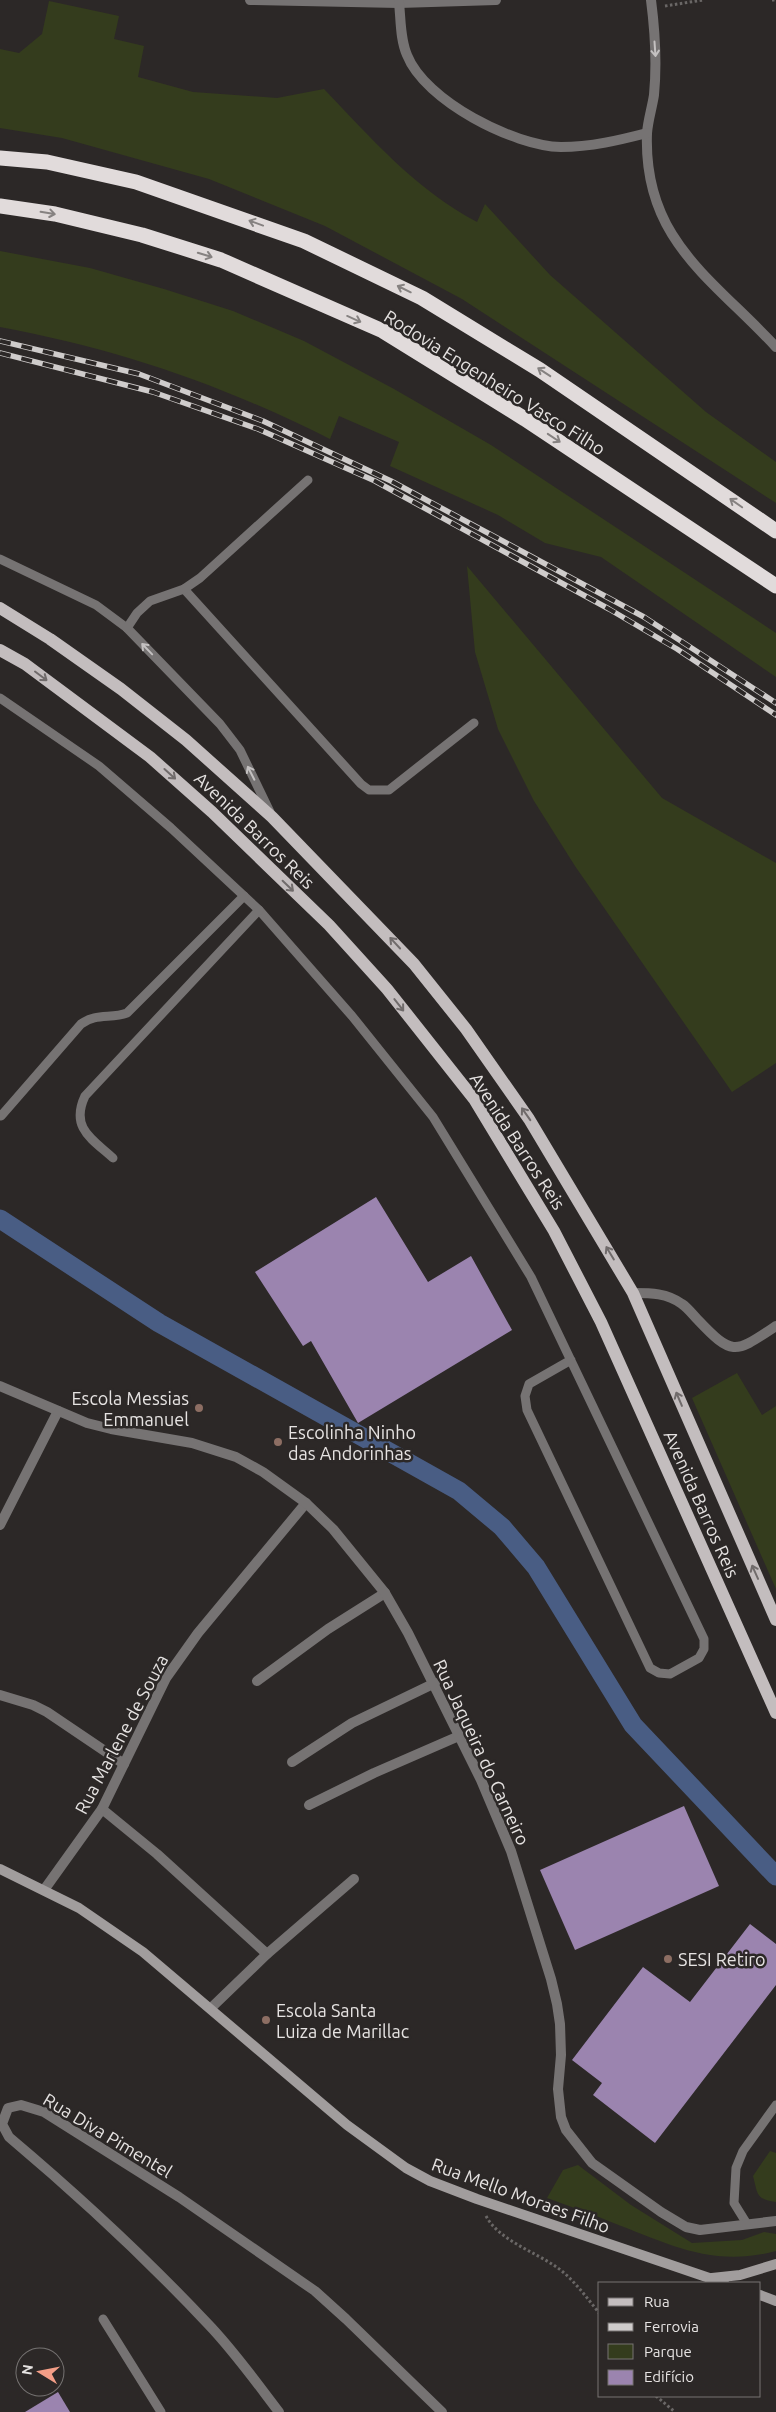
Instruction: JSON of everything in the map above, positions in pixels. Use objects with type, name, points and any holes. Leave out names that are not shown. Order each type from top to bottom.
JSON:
[{"type":"highway","name":"Rodovia Engenheiro Vasco Filho","points":[[0,158],[47,162],[136,182],[222,210],[312,245],[422,298],[540,370],[776,531]]},
{"type":"highway","name":"Rodovia Engenheiro Vasco Filho","points":[[0,206],[55,214],[132,233],[221,260],[383,331],[525,419],[776,586]]},
{"type":"main road","name":"Avenida Barros Reis","points":[[0,608],[50,638],[121,689],[186,740],[272,817],[414,964],[466,1029],[529,1118],[633,1293],[775,1618]]},
{"type":"main road","name":"Avenida Barros Reis","points":[[0,650],[25,664],[150,757],[212,812],[328,925],[374,975],[474,1099],[554,1231],[601,1322],[776,1713]]},
{"type":"main road","name":"Rua Mello Moraes Filho","points":[[0,1869],[79,1908],[143,1952],[376,2148],[430,2181],[477,2199],[721,2282]]},
{"type":"main road","name":"Rua Mello Moraes Filho","points":[[708,2278],[740,2275],[776,2264]]},
{"type":"main road","points":[[761,2295],[776,2301]]},
{"type":"street","points":[[250,0],[399,3],[496,0]]},
{"type":"street","points":[[399,3],[407,57],[424,80],[445,100],[478,120],[525,140],[559,147],[615,142],[647,133]]},
{"type":"street","points":[[652,4],[656,67],[647,133],[651,173],[659,208],[673,238],[701,274],[776,347]]},
{"type":"street","points":[[633,1293],[664,1295],[682,1304],[715,1339],[726,1345],[745,1346],[776,1326]]},
{"type":"street","name":"Rua Jaqueira do Carneiro","points":[[0,1386],[58,1411],[111,1429],[214,1448],[263,1472],[306,1503],[333,1529],[384,1593],[435,1683],[481,1780],[511,1851],[551,1979],[560,2024],[558,2089],[561,2117],[566,2130],[592,2162],[673,2220],[693,2230],[776,2221]]},
{"type":"street","points":[[0,1525],[58,1411]]},
{"type":"street","name":"Rua Marlene de Souza","points":[[44,1890],[102,1808],[166,1678],[198,1633],[306,1503]]},
{"type":"street","points":[[257,1681],[328,1629],[384,1593]]},
{"type":"street","points":[[292,1762],[352,1723],[435,1683]]},
{"type":"street","points":[[0,1695],[33,1705],[47,1712],[124,1764]]},
{"type":"street","points":[[309,1805],[374,1773],[459,1736]]},
{"type":"street","points":[[102,1808],[157,1854],[267,1954]]},
{"type":"street","points":[[211,2008],[267,1954],[354,1879]]},
{"type":"street","name":"Rua Diva Pimentel","points":[[280,2412],[209,2325],[143,2258],[78,2196],[9,2137],[2,2124],[8,2108],[13,2105],[31,2106],[52,2116],[252,2246],[314,2291],[346,2319],[442,2412]]},
{"type":"lane","points":[[127,628],[137,613],[150,601],[184,589],[200,578],[308,480]]},
{"type":"lane","points":[[0,559],[96,605],[127,628],[220,724],[240,750],[272,817]]},
{"type":"lane","points":[[184,589],[361,784],[369,790],[389,790],[474,723]]},
{"type":"lane","points":[[0,698],[99,766],[171,828],[259,910],[352,1016],[433,1117],[531,1277],[571,1360],[704,1639],[704,1649],[699,1658],[670,1674],[659,1673],[650,1668],[527,1410],[525,1396],[528,1384],[571,1360]]},
{"type":"lane","points":[[1,1116],[81,1024],[97,1016],[116,1018],[127,1014],[244,896]]},
{"type":"lane","points":[[113,1158],[84,1131],[79,1120],[79,1108],[85,1096],[259,910]]},
{"type":"lane","points":[[747,2224],[734,2204],[736,2168],[743,2151],[776,2105]]},
{"type":"lane","points":[[103,2319],[161,2412]]},
{"type":"path","points":[[652,4],[702,0]]},
{"type":"path","points":[[477,2199],[489,2222],[503,2235],[556,2267],[574,2282],[598,2312]]},
{"type":"path","points":[[657,2397],[675,2412]]},
{"type":"green space","points":[[49,1],[119,16],[114,39],[144,46],[138,77],[193,92],[277,98],[324,89],[395,162],[434,195],[477,222],[485,204],[550,275],[706,412],[776,462],[776,503],[462,299],[325,226],[209,179],[62,138],[0,128],[0,49],[19,53],[42,34]]},
{"type":"green space","points":[[0,251],[90,268],[233,311],[304,341],[394,389],[491,445],[776,633],[776,677],[601,557],[545,543],[498,515],[390,466],[399,442],[339,416],[330,439],[250,402],[169,371],[86,346],[0,327]]},
{"type":"green space","points":[[467,566],[662,798],[776,863],[776,1063],[732,1092],[575,866],[534,801],[498,729],[475,652]]},
{"type":"green space","points":[[737,1373],[762,1415],[776,1406],[776,1589],[692,1398]]},
{"type":"green space","points":[[770,2151],[776,2153],[776,2202],[764,2199],[758,2195],[753,2176]]},
{"type":"green space","points":[[578,2165],[631,2205],[692,2243],[742,2240],[764,2232],[776,2234],[776,2251],[753,2256],[731,2257],[691,2251],[547,2198],[563,2170]]},
{"type":"building","points":[[376,1197],[428,1282],[471,1256],[512,1330],[358,1423],[311,1341],[303,1346],[255,1272]]},
{"type":"building","points":[[684,1806],[719,1886],[575,1950],[540,1870]]},
{"type":"building","points":[[750,1924],[776,1944],[776,1985],[655,2143],[593,2095],[602,2083],[572,2060],[643,1967],[690,2002]]},
{"type":"building","points":[[50,2397],[61,2397],[70,2412],[25,2412]]},
{"type":"waterway","points":[[0,1219],[159,1323],[459,1491],[502,1527],[536,1567],[633,1725],[776,1876]]},
{"type":"railway","points":[[0,341],[139,374],[263,421],[391,481],[644,617],[776,703]]},
{"type":"railway","points":[[0,353],[153,392],[258,429],[375,481],[609,609],[677,649],[776,715]]},
{"type":"place","name":"Escola Messias Emmanuel","points":[[199,1408]]},
{"type":"place","name":"Escolinha Ninho das Andorinhas","points":[[278,1442]]},
{"type":"place","name":"SESI Retiro","points":[[668,1959]]},
{"type":"place","name":"Escola Santa Luiza de Marillac","points":[[266,2020]]}]
